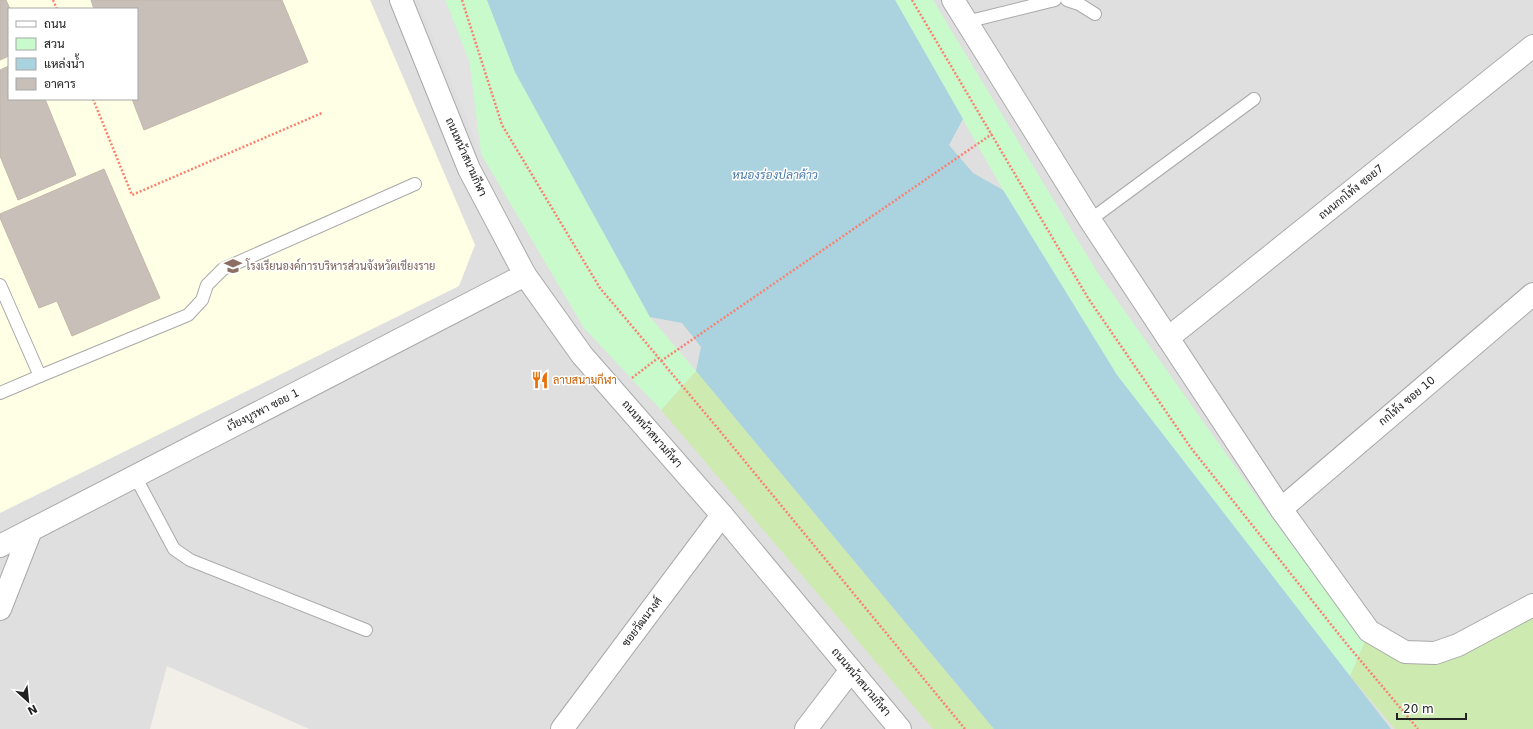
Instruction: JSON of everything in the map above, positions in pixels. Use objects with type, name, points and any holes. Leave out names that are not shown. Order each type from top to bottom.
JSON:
[{"type":"street","name":"ถนนหน้าสนามกีฬา","points":[[401,0],[469,169],[525,274],[582,355],[722,515],[900,729]]},
{"type":"street","points":[[953,0],[1090,220],[1281,509],[1369,631],[1405,652],[1435,653],[1458,645],[1533,605]]},
{"type":"street","name":"ถนนกกโท้ง ซอย7","points":[[1168,338],[1533,46]]},
{"type":"street","name":"เวียงบูรพา ซอย 1","points":[[0,546],[525,274]]},
{"type":"street","name":"กกโท้ง ซอย 10","points":[[1281,509],[1533,294]]},
{"type":"street","name":"ซอยวัฒนวงศ์","points":[[562,729],[722,515]]},
{"type":"street","points":[[0,609],[31,530]]},
{"type":"street","points":[[806,729],[851,670]]},
{"type":"lane","points":[[966,22],[1055,0]]},
{"type":"lane","points":[[1067,0],[1079,4],[1095,14]]},
{"type":"lane","points":[[1090,220],[1254,99]]},
{"type":"lane","points":[[0,393],[188,315],[202,300],[207,285],[223,269],[415,184]]},
{"type":"lane","points":[[0,285],[40,376]]},
{"type":"lane","points":[[135,476],[174,549],[190,560],[366,630]]},
{"type":"path","points":[[462,0],[502,126],[600,288],[965,729]]},
{"type":"path","points":[[912,0],[1088,298],[1191,448],[1345,642],[1418,729]]},
{"type":"path","points":[[93,100],[132,194],[322,113]]},
{"type":"path","points":[[661,361],[992,134]]},
{"type":"path","points":[[614,392],[658,358]]},
{"type":"shaded area","points":[[0,0],[1533,0],[1533,729],[309,729],[167,666],[150,729],[0,729]]},
{"type":"shaded area","name":"โรงเรียนองค์การบริหารส่วนจังหวัดเชียงราย","points":[[0,0],[370,0],[475,245],[459,286],[0,513]]},
{"type":"shaded area","points":[[418,0],[445,0],[469,61],[481,154]]},
{"type":"green space","points":[[445,0],[487,0],[515,72],[650,317],[696,371],[661,410],[584,328],[481,154],[469,61]]},
{"type":"green space","points":[[895,0],[933,0],[1097,272],[1268,513],[1365,641],[1350,676],[1117,375],[1003,190]]},
{"type":"green space","points":[[696,371],[994,729],[933,729],[661,410]]},
{"type":"green space","points":[[1533,604],[1533,729],[1395,729],[1350,676],[1369,631],[1445,650]]},
{"type":"water","name":"หนองร่องปลาค้าว","points":[[487,0],[895,0],[963,119],[949,145],[973,173],[1003,190],[1117,375],[1391,729],[994,729],[696,371],[701,347],[682,323],[650,317],[515,72]]},
{"type":"building","points":[[0,0],[6,0],[10,8],[8,8],[8,56],[0,60]]},
{"type":"building","points":[[91,0],[282,0],[308,62],[144,130],[132,100],[138,100],[138,8],[94,8]]},
{"type":"building","points":[[8,66],[8,100],[45,100],[76,175],[18,200],[0,156],[0,70]]},
{"type":"building","points":[[104,169],[160,298],[72,336],[57,301],[39,308],[0,218],[0,214]]},
{"type":"place","name":"โรงเรียนองค์การบริหารส่วนจังหวัดเชียงราย","points":[[233,266]]},
{"type":"place","name":"ลาบสนามกีฬา","points":[[540,380]]}]
